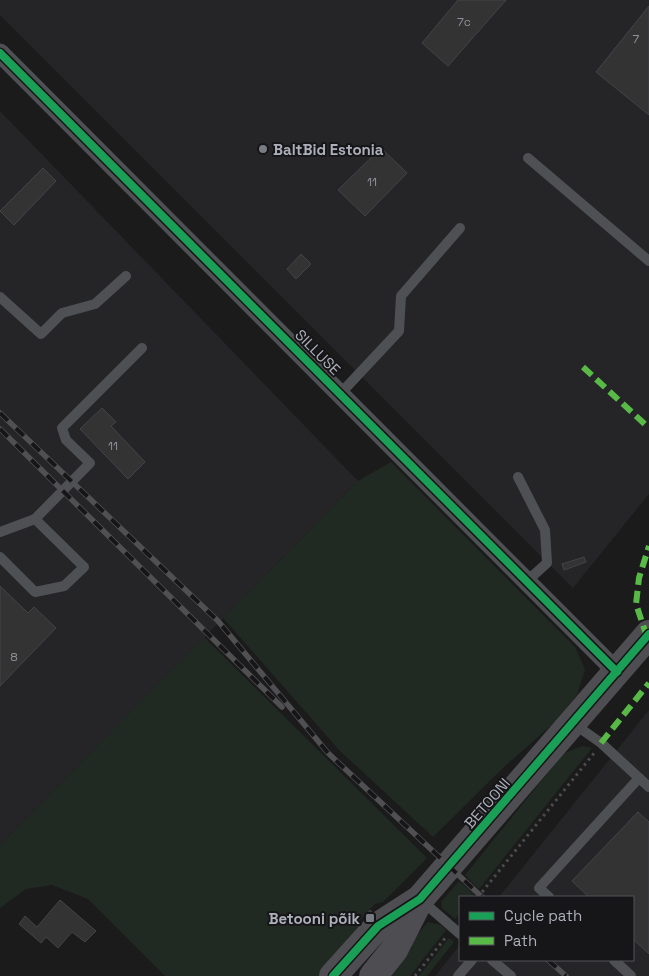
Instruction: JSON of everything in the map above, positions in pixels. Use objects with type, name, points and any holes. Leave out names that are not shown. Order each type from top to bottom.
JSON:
[{"type":"street","name":"SILLUSE","points":[[0,53],[617,672]]},
{"type":"street","name":"BETOONI","points":[[373,976],[394,950],[420,899],[574,724],[649,634]]},
{"type":"street","name":"BETOONI","points":[[333,976],[378,926],[420,899]]},
{"type":"lane","points":[[528,158],[649,261]]},
{"type":"lane","points":[[340,394],[399,331],[401,296],[460,228]]},
{"type":"lane","points":[[0,297],[41,334],[62,313],[95,304],[126,276]]},
{"type":"lane","points":[[0,532],[35,519],[90,463],[66,440],[62,428],[142,348]]},
{"type":"lane","points":[[518,477],[545,530],[547,562],[527,581]]},
{"type":"lane","points":[[0,557],[35,592],[64,586],[84,567],[35,519]]},
{"type":"lane","points":[[574,724],[602,744],[649,787]]},
{"type":"lane","points":[[548,896],[539,888],[639,778]]},
{"type":"lane","points":[[420,899],[457,930]]},
{"type":"lane","points":[[458,976],[471,961]]},
{"type":"lane","points":[[493,961],[511,976]]},
{"type":"lane","points":[[615,961],[632,976]]},
{"type":"path","points":[[479,896],[602,744]]},
{"type":"path","points":[[415,976],[457,930]]},
{"type":"shaded area","points":[[0,0],[649,0],[649,494],[573,588],[0,15]]},
{"type":"shaded area","points":[[0,111],[358,481],[0,845]]},
{"type":"shaded area","points":[[391,462],[575,647],[585,669],[577,695],[555,722],[504,767],[433,837],[340,751],[223,618],[358,481]]},
{"type":"shaded area","points":[[204,637],[427,858],[383,902],[375,904],[359,921],[359,929],[319,976],[165,976],[88,899],[52,885],[26,889],[0,908],[0,845]]},
{"type":"shaded area","points":[[649,710],[649,976],[435,976],[459,946],[459,961],[634,961],[634,896],[500,896]]},
{"type":"shaded area","points":[[583,746],[592,748],[479,889],[465,875],[564,753]]},
{"type":"shaded area","points":[[459,881],[474,894],[473,896],[459,896],[459,913],[455,919],[442,908],[441,902]]},
{"type":"shaded area","points":[[428,922],[441,925],[446,930],[410,976],[384,976],[395,969],[412,947],[409,944]]},
{"type":"shaded area","points":[[449,938],[454,942],[427,976],[419,976]]},
{"type":"building","points":[[458,0],[506,0],[448,66],[422,43]]},
{"type":"building","points":[[649,6],[649,115],[596,72]]},
{"type":"building","points":[[381,148],[407,173],[365,216],[338,190]]},
{"type":"building","points":[[43,168],[56,181],[14,225],[0,211]]},
{"type":"building","points":[[301,254],[311,264],[296,279],[287,269]]},
{"type":"building","points":[[102,408],[116,422],[111,426],[145,462],[128,479],[80,429]]},
{"type":"building","points":[[584,557],[586,562],[564,570],[562,564]]},
{"type":"building","points":[[0,586],[28,613],[34,607],[56,628],[0,686]]},
{"type":"building","points":[[638,812],[649,822],[649,954],[634,940],[634,896],[588,896],[572,881]]},
{"type":"building","points":[[60,900],[96,931],[85,942],[72,932],[58,948],[46,937],[41,943],[19,924],[25,916],[37,927]]},
{"type":"building","points":[[370,910],[372,912],[366,919],[364,917]]},
{"type":"railway","points":[[0,413],[218,621],[328,753],[481,896]]},
{"type":"railway","points":[[0,429],[282,707]]},
{"type":"railway","points":[[549,961],[566,976]]},
{"type":"marked path","points":[[583,367],[649,428]]},
{"type":"marked path","points":[[647,637],[636,604],[639,578],[649,546]]},
{"type":"marked path","points":[[601,743],[649,683]]},
{"type":"cycle path","points":[[0,53],[617,672]]},
{"type":"cycle path","points":[[333,976],[378,926],[420,899],[649,634]]},
{"type":"place","name":"BaltBid Estonia","points":[[263,149]]},
{"type":"place","name":"Betooni põik","points":[[370,918]]}]
